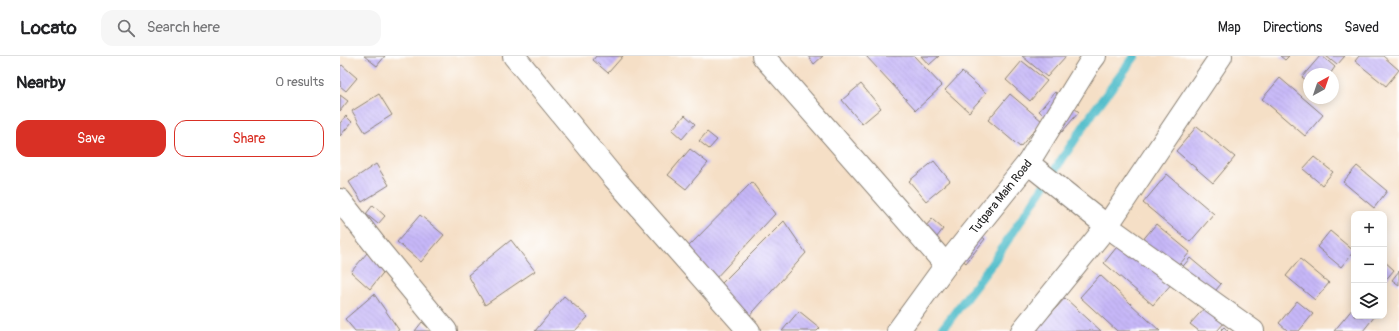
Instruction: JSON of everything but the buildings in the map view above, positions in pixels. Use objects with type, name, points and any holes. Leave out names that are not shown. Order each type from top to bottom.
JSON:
[{"type":"street","points":[[514,56],[614,178],[749,331]]},
{"type":"street","points":[[763,56],[946,265]]},
{"type":"street","points":[[1022,331],[1107,226],[1221,56]]},
{"type":"street","name":"Tutpara Main Road","points":[[898,331],[946,265],[1028,163],[1088,59]]},
{"type":"street","points":[[1028,163],[1107,226],[1252,331]]},
{"type":"street","points":[[340,200],[446,331]]},
{"type":"waterway","points":[[941,331],[991,265],[1094,111],[1135,56]]}]
